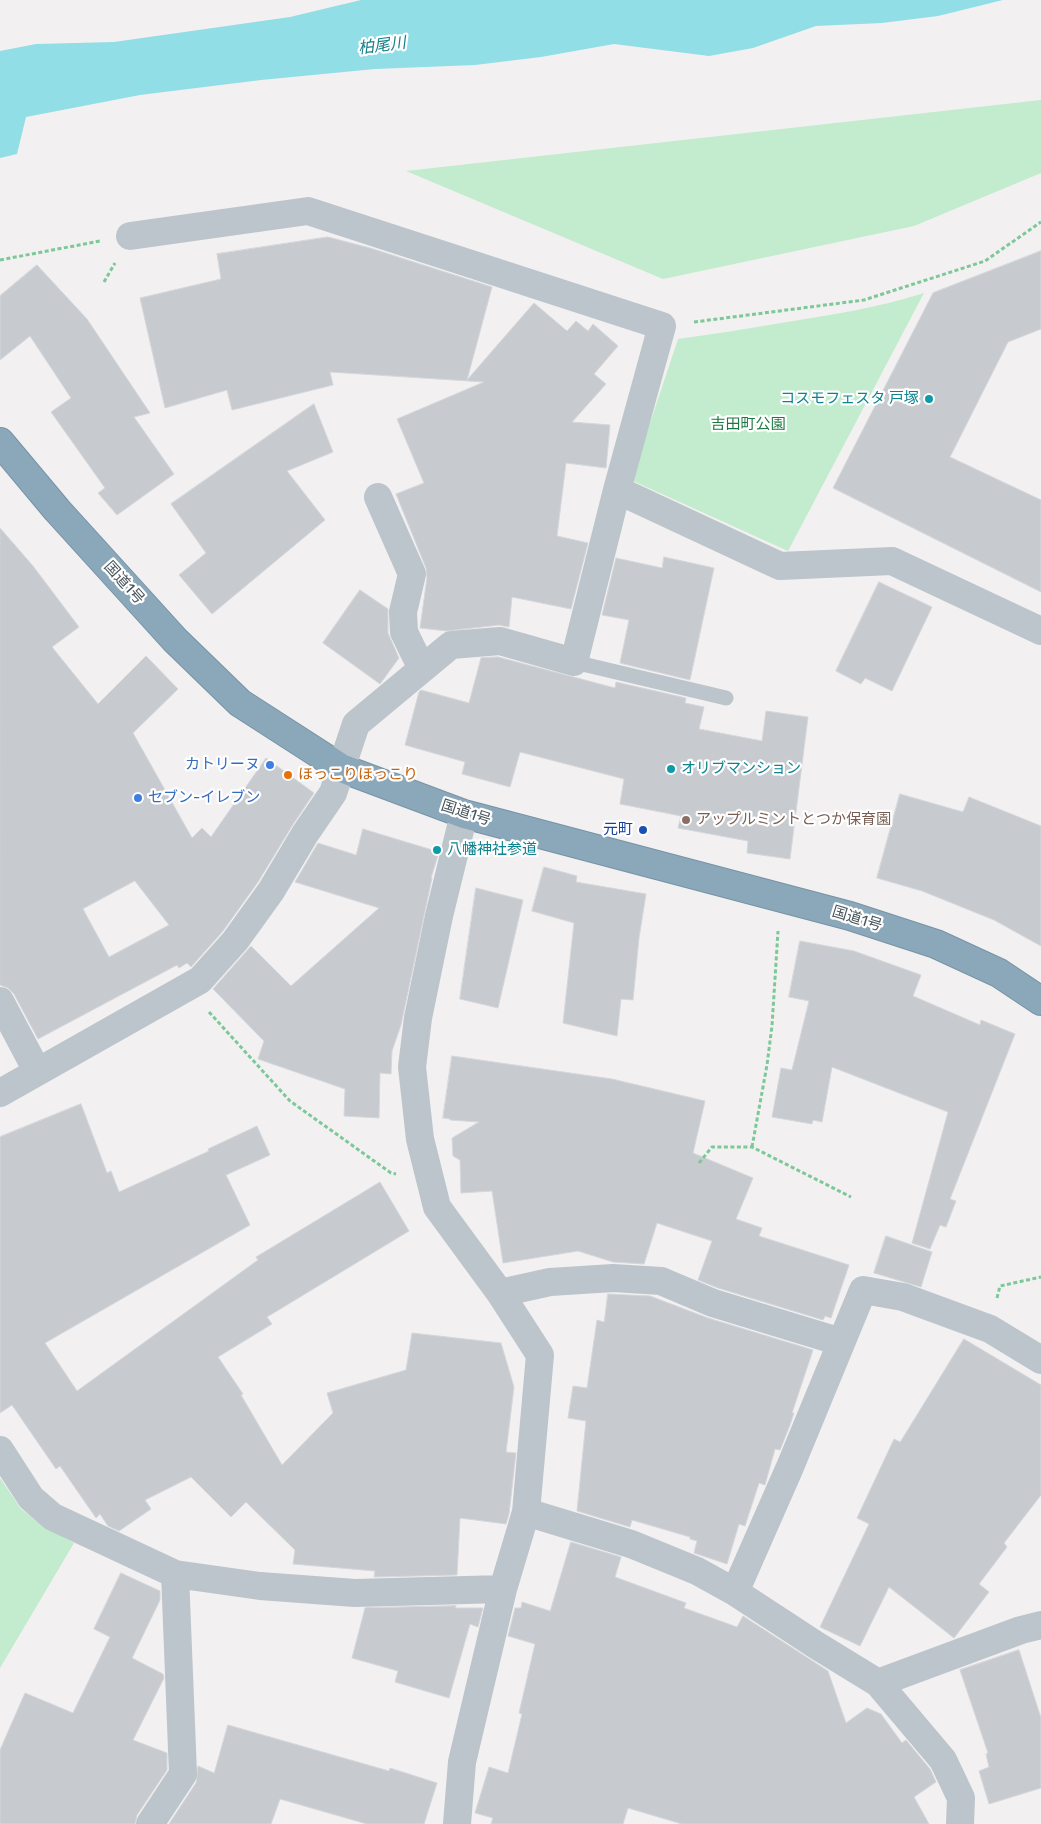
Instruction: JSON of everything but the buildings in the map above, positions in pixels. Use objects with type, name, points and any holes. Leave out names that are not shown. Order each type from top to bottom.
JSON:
[{"type":"highway","name":"国道1号","points":[[0,442],[57,510],[175,640],[240,703],[341,768],[464,814],[850,916],[936,944],[999,973],[1041,1001]]},
{"type":"street","points":[[0,1093],[200,980],[235,941],[271,891],[305,834],[333,793],[356,724],[451,645],[500,641],[574,662],[617,490],[662,326],[308,211],[130,236]]},
{"type":"street","points":[[617,490],[780,566],[892,560],[1041,631]]},
{"type":"street","points":[[378,497],[412,574],[403,612],[404,632],[422,669]]},
{"type":"street","points":[[457,1824],[462,1762],[504,1589],[526,1512],[540,1355],[500,1292],[437,1206],[420,1139],[412,1067],[418,1018],[439,916],[464,814]]},
{"type":"street","points":[[0,1001],[38,1071]]},
{"type":"street","points":[[500,1292],[550,1282],[613,1278],[661,1281],[713,1303],[841,1342]]},
{"type":"street","points":[[735,1592],[790,1467],[863,1290],[903,1298],[990,1329],[1041,1360]]},
{"type":"street","points":[[0,1450],[31,1498],[53,1517],[175,1574],[260,1586],[355,1593],[504,1589]]},
{"type":"street","points":[[526,1512],[630,1544],[697,1571],[735,1592],[878,1683],[943,1760],[961,1798],[960,1824]]},
{"type":"street","points":[[150,1824],[183,1774],[175,1574]]},
{"type":"street","points":[[878,1683],[1021,1630],[1041,1626]]},
{"type":"lane","points":[[574,662],[726,698]]},
{"type":"path","points":[[662,326],[864,300],[985,261],[1041,222]]},
{"type":"path","points":[[0,260],[130,236]]},
{"type":"path","points":[[752,1147],[767,1066],[772,1026],[781,898]]},
{"type":"path","points":[[187,988],[290,1101],[391,1173],[415,1180],[430,1176]]},
{"type":"path","points":[[699,1162],[712,1147],[752,1147],[851,1196]]},
{"type":"path","points":[[990,1329],[1000,1286],[1041,1277]]},
{"type":"green space","points":[[1041,100],[1041,173],[914,226],[663,279],[406,171]]},
{"type":"green space","name":"吉田町公園","points":[[924,293],[788,551],[631,480],[678,339],[853,311]]},
{"type":"green space","points":[[0,1478],[21,1509],[46,1528],[74,1543],[0,1668]]},
{"type":"water","name":"柏尾川","points":[[361,0],[1003,0],[938,16],[882,23],[816,26],[753,48],[709,56],[614,44],[541,57],[475,65],[375,69],[261,80],[140,95],[26,117],[17,154],[0,158],[0,51],[36,44],[114,42],[290,17]]},
{"type":"place","name":"コスモフェスタ 戸塚","points":[[929,399]]},
{"type":"place","name":"カトリーヌ","points":[[270,765]]},
{"type":"place","name":"オリブマンション","points":[[671,769]]},
{"type":"place","name":"ほっこりほっこり","points":[[288,775]]},
{"type":"place","name":"セブン-イレブン","points":[[138,798]]},
{"type":"place","name":"アップルミントとつか保育園","points":[[686,820]]},
{"type":"place","name":"元町","points":[[643,830]]},
{"type":"place","name":"八幡神社参道","points":[[437,850]]}]
